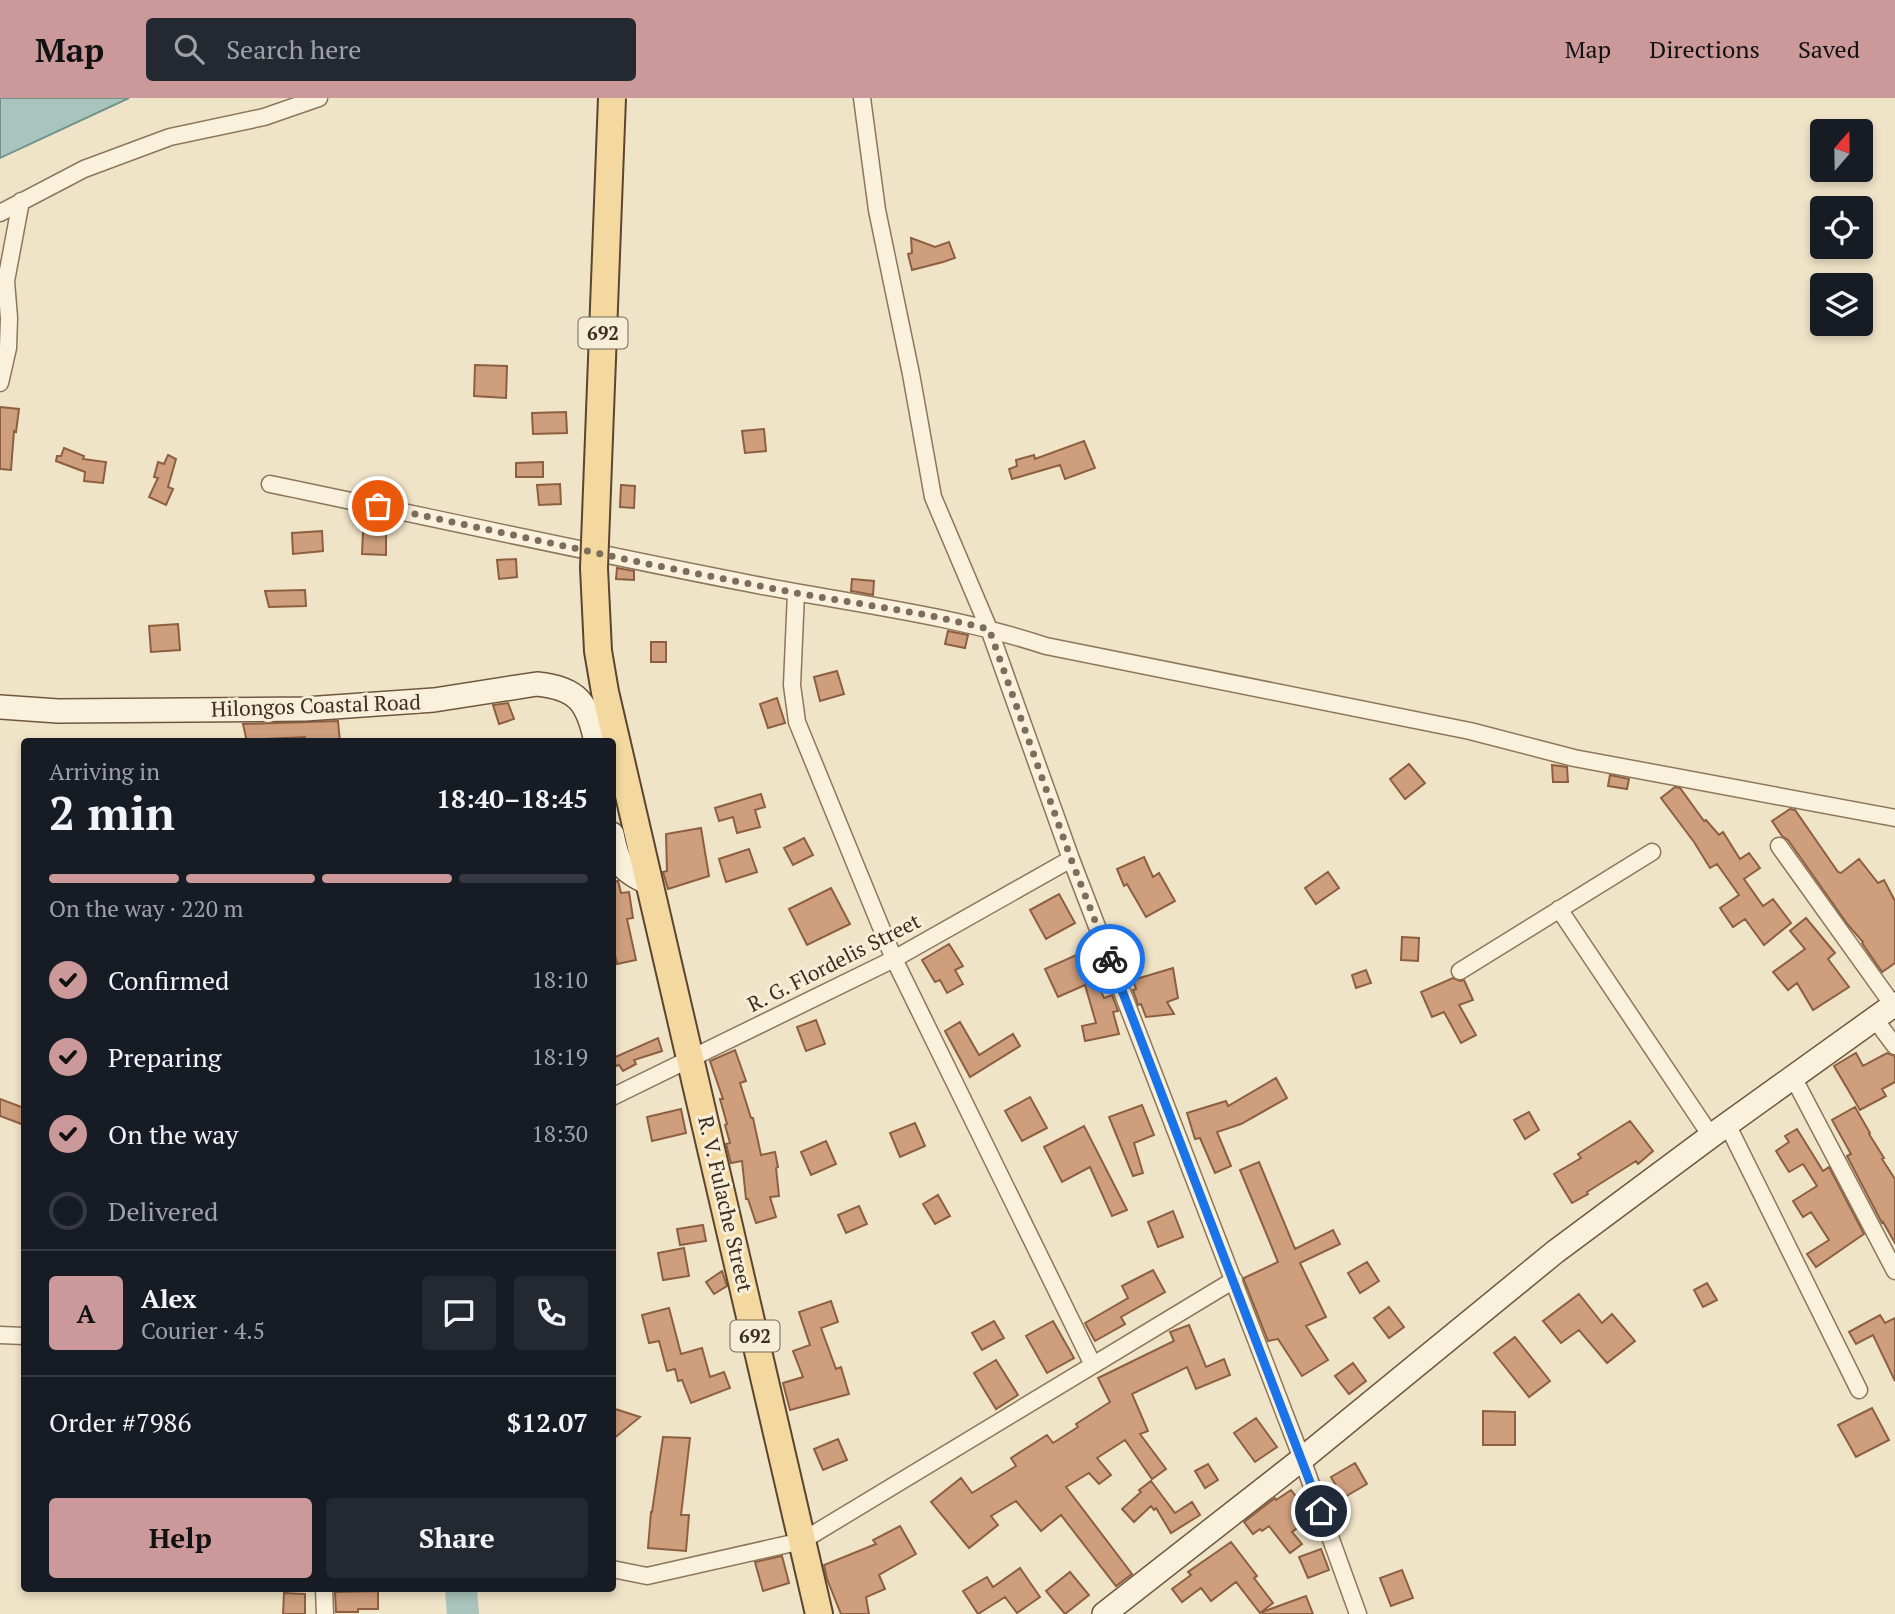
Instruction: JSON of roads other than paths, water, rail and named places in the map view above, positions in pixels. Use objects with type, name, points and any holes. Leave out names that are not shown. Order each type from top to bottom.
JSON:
[{"type":"main road","name":"692","points":[[612,98],[594,569],[598,651],[616,738]]},
{"type":"main road","name":"692","points":[[616,740],[648,880]]},
{"type":"main road","name":"R. V. Fulache Street","points":[[648,880],[819,1614]]},
{"type":"street","points":[[0,213],[84,169],[170,137],[264,117],[319,98]]},
{"type":"street","points":[[862,98],[877,210],[933,497],[989,629],[1071,859],[1234,1280],[1358,1614]]},
{"type":"street","points":[[0,383],[8,348],[6,281],[21,201]]},
{"type":"street","points":[[270,484],[648,564],[928,615],[1046,646],[1470,731],[1574,758],[1895,818]]},
{"type":"street","points":[[796,593],[792,685],[797,722],[894,959],[1093,1365]]},
{"type":"street","name":"Hilongos Coastal Road","points":[[0,706],[58,711],[305,709],[434,700],[537,684],[553,685],[578,697],[590,717],[595,738]]},
{"type":"street","points":[[1779,846],[1887,1009],[1895,1046]]},
{"type":"street","points":[[616,849],[624,870],[648,880]]},
{"type":"street","points":[[1460,971],[1652,852]]},
{"type":"street","name":"R. G. Flordelis Street","points":[[616,1095],[894,959],[1071,859]]},
{"type":"street","points":[[1559,909],[1719,1130],[1859,1390]]},
{"type":"street","points":[[1104,1614],[1302,1460],[1555,1252],[1887,1009]]},
{"type":"street","points":[[1793,1077],[1895,1271]]},
{"type":"street","points":[[616,1570],[647,1576],[802,1541],[1234,1280]]},
{"type":"street","points":[[0,1335],[21,1336]]},
{"type":"street","points":[[324,1592],[325,1614]]},
{"type":"water","points":[[0,98],[129,98],[0,158]]},
{"type":"waterway","points":[[461,1592],[463,1614]]}]
